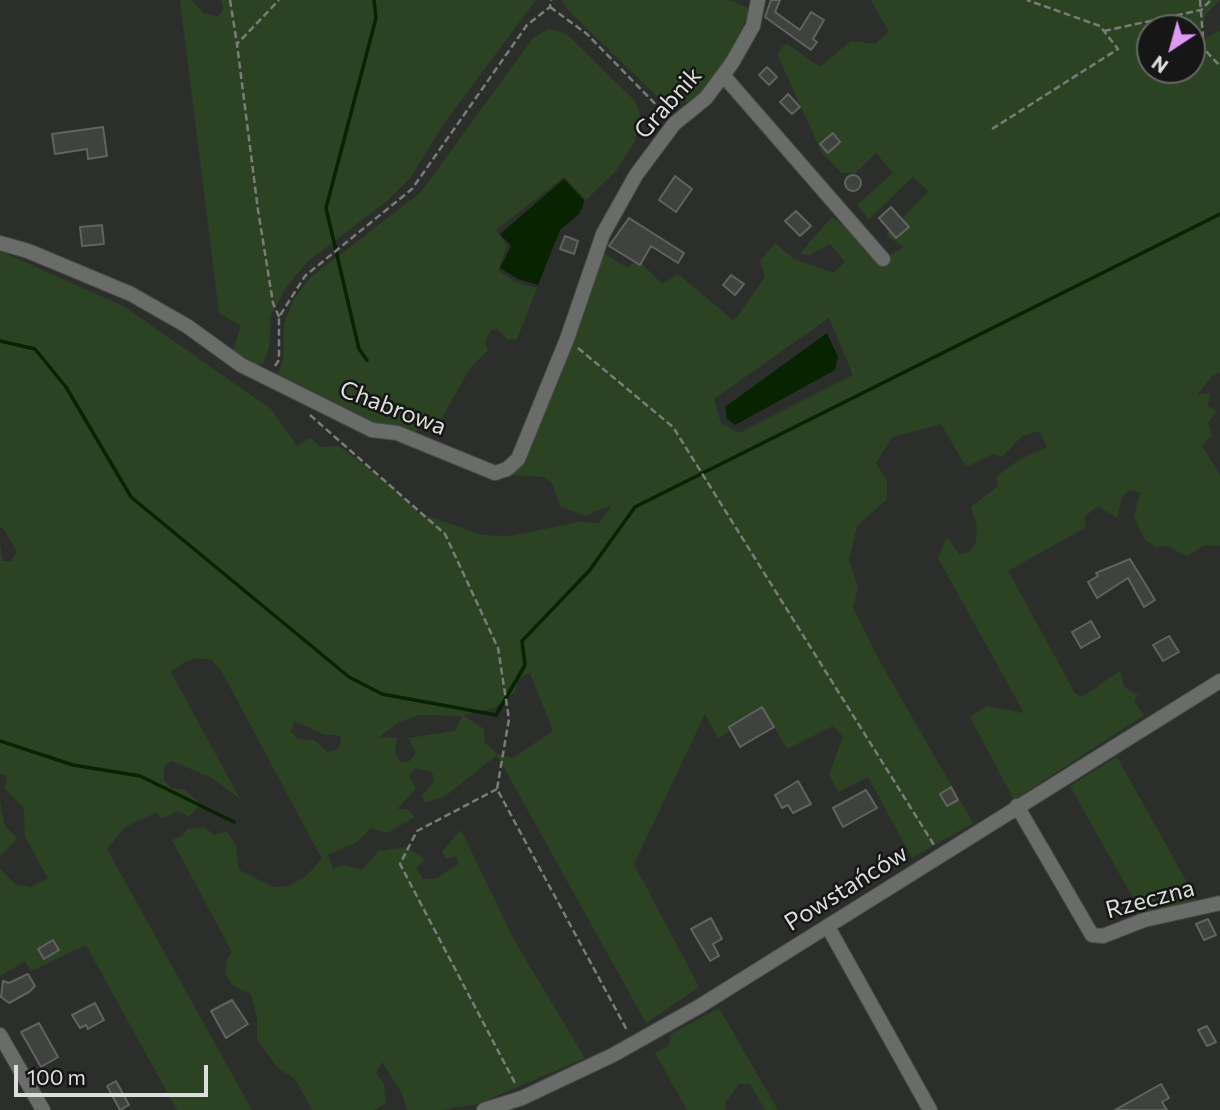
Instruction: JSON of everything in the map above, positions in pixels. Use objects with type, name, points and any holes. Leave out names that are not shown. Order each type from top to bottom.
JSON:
[{"type":"street","name":"Grabnik","points":[[603,234],[636,175],[674,124],[706,98],[723,75],[753,26],[758,0]]},
{"type":"street","points":[[723,75],[883,259]]},
{"type":"street","name":"Chabrowa","points":[[0,243],[28,251],[131,294],[268,379],[372,430],[397,433],[495,473],[506,469],[518,459],[567,339],[603,234]]},
{"type":"street","name":"Powstańców","points":[[484,1110],[522,1098],[634,1043],[828,927],[1220,681]]},
{"type":"street","name":"Rzeczna","points":[[1017,806],[1092,935],[1103,936],[1144,920],[1220,903]]},
{"type":"street","points":[[828,927],[930,1110]]},
{"type":"street","points":[[0,1035],[43,1110]]},
{"type":"path","points":[[230,0],[258,210],[273,303],[279,317],[279,360],[268,379]]},
{"type":"path","points":[[237,44],[279,0]]},
{"type":"path","points":[[279,317],[305,276],[412,189],[527,25],[550,7],[551,0]]},
{"type":"path","points":[[992,129],[1118,49],[1100,26],[1027,0]]},
{"type":"path","points":[[1200,0],[1204,49],[1220,66]]},
{"type":"path","points":[[1104,31],[1201,10],[1211,0]]},
{"type":"path","points":[[550,7],[587,34],[674,124]]},
{"type":"path","points":[[567,339],[673,427],[941,856]]},
{"type":"path","points":[[310,415],[445,534],[498,648],[509,719],[497,789],[634,1043]]},
{"type":"path","points":[[497,789],[417,831],[400,864],[522,1098]]},
{"type":"shaded area","points":[[180,0],[192,0],[203,13],[217,17],[223,10],[221,0],[536,0],[445,122],[410,178],[387,201],[307,262],[285,289],[271,315],[269,348],[263,363],[255,365],[233,351],[241,326],[219,313]]},
{"type":"shaded area","points":[[562,0],[728,0],[751,9],[730,54],[696,98],[669,108],[568,10]]},
{"type":"shaded area","points":[[871,0],[1220,0],[1206,14],[1136,14],[1136,84],[1206,84],[1206,39],[1220,30],[1220,372],[1212,376],[1197,395],[1210,393],[1208,406],[1217,411],[1208,423],[1212,435],[1202,446],[1220,475],[1220,546],[1205,545],[1187,556],[1167,546],[1156,547],[1144,539],[1134,516],[1140,493],[1130,490],[1122,497],[1117,518],[1098,506],[1084,517],[1086,527],[1008,571],[1075,693],[1082,697],[1120,671],[1124,687],[1138,695],[1134,701],[1144,715],[1014,800],[970,717],[987,706],[1024,713],[938,558],[947,537],[959,554],[969,552],[976,542],[977,527],[971,507],[998,486],[996,477],[1019,460],[1047,447],[1039,431],[1022,436],[1002,457],[993,454],[966,467],[941,424],[892,437],[876,463],[887,481],[887,499],[857,526],[849,560],[858,588],[853,607],[878,658],[973,823],[912,858],[868,777],[838,792],[829,774],[843,737],[833,726],[787,749],[765,712],[718,738],[705,714],[634,864],[699,987],[646,1023],[497,755],[444,797],[425,803],[422,796],[434,781],[432,772],[416,768],[409,776],[416,789],[397,809],[407,809],[415,817],[387,833],[371,828],[357,842],[328,855],[333,869],[344,865],[362,870],[379,851],[406,847],[425,859],[416,868],[423,879],[435,879],[459,864],[456,856],[446,859],[442,851],[461,830],[514,940],[585,1058],[478,1104],[440,1110],[407,1110],[402,1093],[382,1062],[376,1073],[384,1084],[386,1103],[374,1110],[312,1110],[295,1079],[277,1067],[257,1040],[257,1018],[251,994],[232,985],[225,973],[227,959],[232,952],[172,840],[182,836],[187,829],[203,827],[215,835],[227,831],[236,846],[239,870],[273,887],[289,886],[307,875],[322,859],[222,672],[212,660],[196,658],[171,672],[240,799],[212,778],[172,761],[164,766],[164,781],[172,788],[185,790],[201,804],[189,817],[177,811],[161,819],[157,812],[125,827],[107,849],[252,1110],[177,1110],[86,945],[31,971],[25,961],[0,976],[0,868],[15,884],[31,887],[48,878],[25,837],[24,808],[5,789],[7,776],[0,774],[0,545],[3,561],[11,561],[17,551],[3,528],[0,528],[0,251],[125,307],[271,409],[297,446],[310,438],[321,447],[339,446],[395,489],[419,513],[482,535],[511,536],[578,522],[599,523],[612,505],[585,516],[560,506],[552,483],[544,477],[507,475],[602,252],[627,268],[638,260],[662,284],[678,274],[734,321],[765,277],[760,261],[775,243],[794,259],[833,273],[845,262],[830,244],[809,255],[800,253],[832,217],[856,235],[863,250],[884,258],[904,247],[886,235],[929,191],[913,177],[869,219],[857,205],[893,173],[876,153],[855,173],[841,173],[822,153],[777,54],[786,43],[820,67],[851,41],[875,44],[889,32]],"holes":[[[829,318],[853,375],[739,433],[721,423],[714,399]],[[530,673],[553,731],[512,758],[497,754],[485,743],[484,729],[463,715],[494,708],[515,692],[518,678]],[[419,715],[462,716],[455,731],[408,738],[416,752],[410,761],[400,762],[395,752],[397,737],[378,738],[399,722]],[[294,721],[323,734],[341,736],[339,748],[328,753],[314,740],[298,739],[291,732]]]},
{"type":"shaded area","points":[[548,29],[565,33],[580,47],[635,101],[641,118],[635,141],[616,171],[586,200],[564,177],[496,230],[507,246],[498,270],[515,282],[537,288],[517,339],[508,340],[497,329],[490,331],[485,343],[488,350],[470,368],[437,427],[425,426],[416,431],[418,437],[373,425],[283,381],[278,375],[283,359],[284,324],[293,300],[310,278],[421,192],[533,38]]},
{"type":"shaded area","points":[[564,179],[584,200],[583,206],[579,214],[560,230],[538,285],[518,279],[500,268],[511,246],[500,234]]},
{"type":"shaded area","points":[[827,333],[838,357],[835,370],[735,425],[727,419],[725,407]]},
{"type":"shaded area","points":[[1117,757],[1198,902],[1143,916],[1070,786]]},
{"type":"shaded area","points":[[0,801],[4,824],[17,838],[0,857]]},
{"type":"shaded area","points":[[719,1008],[778,1110],[765,1110],[750,1084],[739,1084],[725,1103],[726,1110],[687,1110],[655,1053],[668,1046],[671,1034]]},
{"type":"building","points":[[771,0],[780,0],[775,12],[800,30],[811,12],[824,20],[813,39],[817,42],[811,50],[765,17]]},
{"type":"building","points":[[767,67],[777,77],[769,85],[759,75]]},
{"type":"building","points":[[788,94],[800,107],[792,114],[780,102]]},
{"type":"building","points":[[103,127],[107,156],[88,159],[87,149],[55,154],[52,134]]},
{"type":"building","points":[[833,133],[840,142],[828,153],[820,144]]},
{"type":"building","points":[[850,175],[856,175],[861,183],[859,189],[850,191],[845,186],[845,180]]},
{"type":"building","points":[[675,176],[692,189],[676,212],[659,200]]},
{"type":"building","points":[[891,207],[909,227],[896,238],[879,218]]},
{"type":"building","points":[[796,211],[811,226],[800,236],[785,221]]},
{"type":"building","points":[[629,218],[684,253],[678,263],[651,246],[640,265],[609,246]]},
{"type":"building","points":[[102,225],[104,244],[82,246],[80,227]]},
{"type":"building","points":[[565,236],[578,241],[574,254],[560,249]]},
{"type":"building","points":[[731,275],[744,284],[735,295],[723,285]]},
{"type":"building","points":[[1130,559],[1155,600],[1144,607],[1128,578],[1097,598],[1088,582],[1098,576],[1096,573]]},
{"type":"building","points":[[1091,621],[1100,637],[1081,648],[1072,632]]},
{"type":"building","points":[[1169,636],[1179,652],[1163,661],[1153,645]]},
{"type":"building","points":[[762,707],[774,727],[740,747],[729,727]]},
{"type":"building","points":[[798,781],[811,804],[793,813],[788,805],[782,808],[775,795]]},
{"type":"building","points":[[951,787],[958,800],[947,806],[940,794]]},
{"type":"building","points":[[866,790],[877,808],[843,827],[833,808]]},
{"type":"building","points":[[711,918],[722,939],[713,944],[719,956],[710,961],[691,929]]},
{"type":"building","points":[[1208,919],[1216,935],[1204,940],[1196,924]]},
{"type":"building","points":[[53,940],[59,950],[44,959],[38,949]]},
{"type":"building","points":[[28,974],[35,986],[29,992],[9,1003],[1,997],[3,981],[9,983]]},
{"type":"building","points":[[232,1000],[248,1024],[226,1038],[211,1011]]},
{"type":"building","points":[[95,1003],[104,1020],[88,1029],[86,1025],[80,1028],[72,1015]]},
{"type":"building","points":[[39,1023],[58,1057],[41,1067],[21,1032]]},
{"type":"building","points":[[1207,1026],[1216,1042],[1207,1046],[1198,1030]]},
{"type":"building","points":[[116,1081],[129,1105],[120,1110],[107,1086]]},
{"type":"building","points":[[1161,1084],[1169,1098],[1162,1102],[1167,1110],[1115,1110]]},
{"type":"waterway","points":[[367,360],[359,349],[326,208],[376,18],[374,0]]},
{"type":"waterway","points":[[0,341],[35,349],[66,387],[131,497],[349,677],[382,694],[496,715],[525,665],[522,641],[589,571],[635,507],[1220,214]]},
{"type":"waterway","points":[[0,741],[73,765],[140,776],[234,822]]}]
